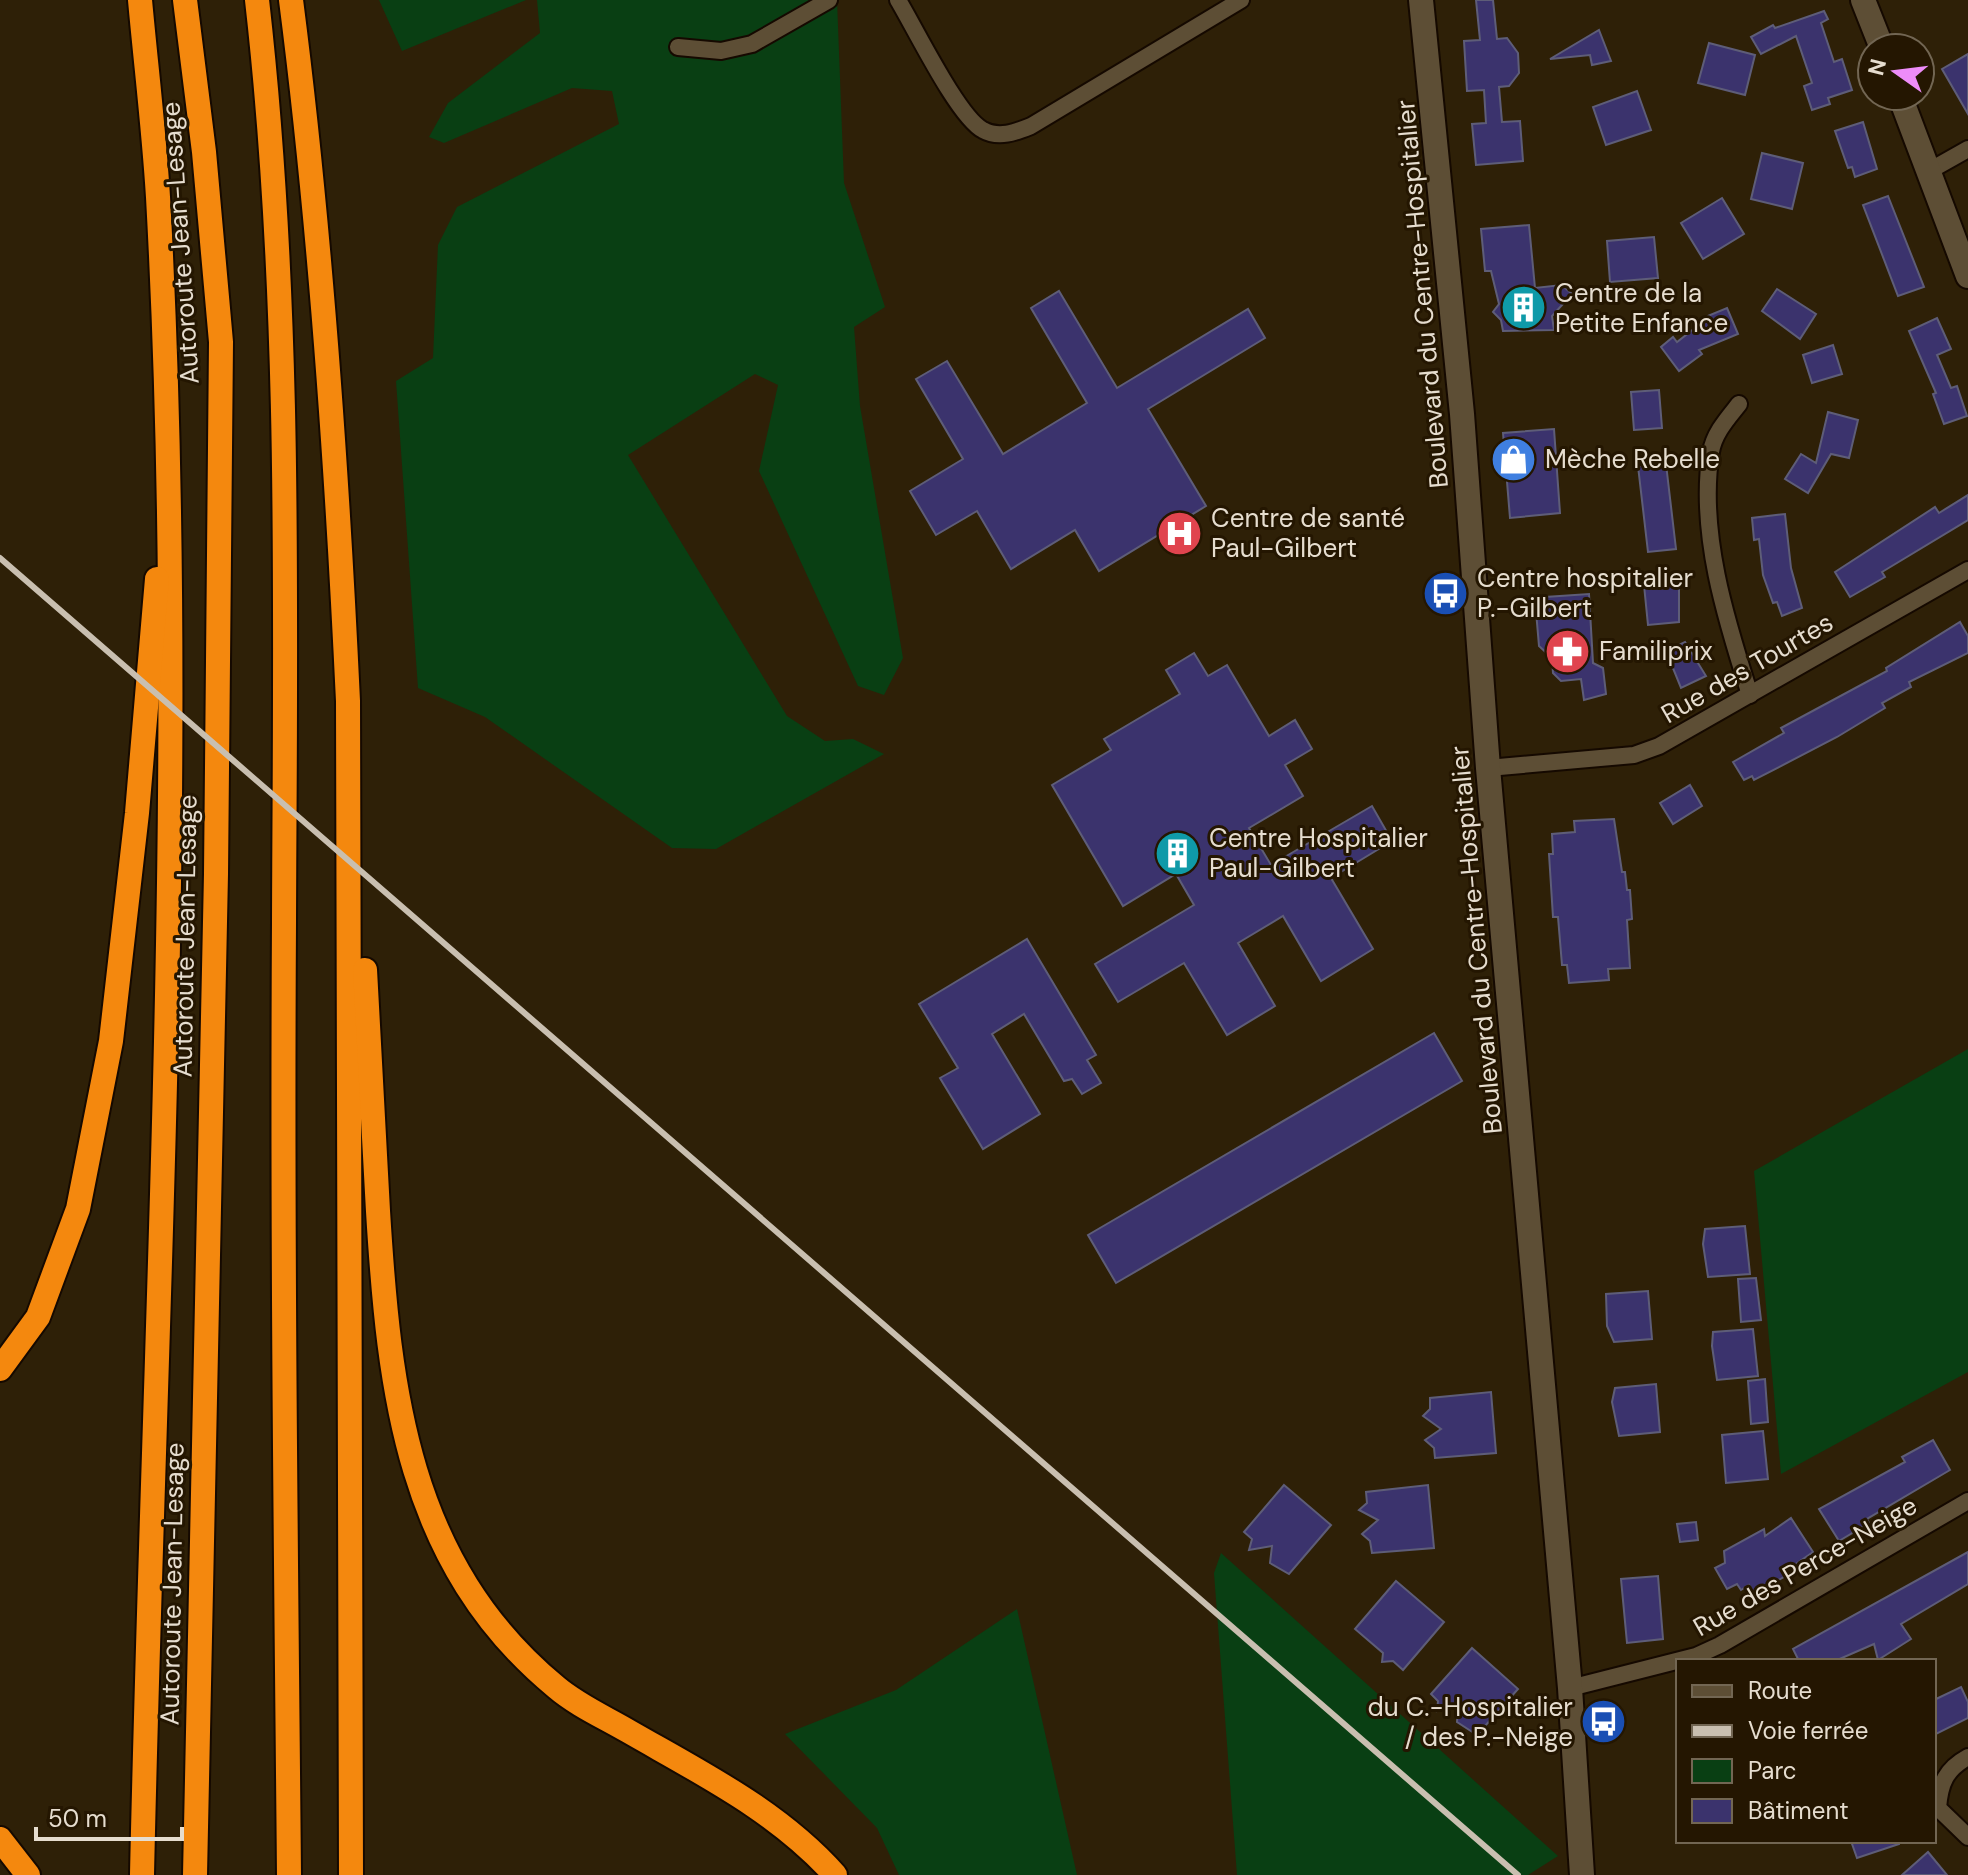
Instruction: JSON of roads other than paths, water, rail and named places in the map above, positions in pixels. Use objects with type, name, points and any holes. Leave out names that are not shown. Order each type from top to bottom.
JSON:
[{"type":"highway","points":[[140,0],[158,192],[169,445],[172,652],[165,1051],[142,1875]]},
{"type":"highway","name":"Autoroute Jean-Lesage","points":[[185,0],[204,152],[221,342],[216,874],[195,1875]]},
{"type":"highway","points":[[257,0],[275,224],[285,430],[285,1484],[289,1875]]},
{"type":"highway","points":[[291,0],[308,128],[340,526],[385,1318],[399,1413],[427,1509],[449,1560],[483,1612],[557,1688],[737,1794],[787,1829],[835,1875]]},
{"type":"highway","points":[[0,1369],[38,1317],[78,1209],[111,1041],[137,813],[169,445]]},
{"type":"highway","points":[[348,701],[351,1875]]},
{"type":"highway","points":[[0,1839],[28,1875]]},
{"type":"street","points":[[678,47],[721,51],[752,44],[829,0]]},
{"type":"street","points":[[898,0],[965,114],[984,131],[1007,135],[1031,126],[1241,0]]},
{"type":"street","name":"Boulevard du Centre-Hospitalier","points":[[1421,0],[1459,371],[1488,768],[1570,1688],[1582,1875]]},
{"type":"street","points":[[1863,0],[1876,32]]},
{"type":"street","points":[[1906,112],[1968,276]]},
{"type":"street","points":[[1929,171],[1968,149]]},
{"type":"street","points":[[1739,404],[1721,426],[1711,449],[1709,498],[1719,595],[1750,695]]},
{"type":"street","name":"Rue des Tourtes","points":[[1488,768],[1634,755],[1659,746],[1968,570]]},
{"type":"street","name":"Rue des Perce-Neige","points":[[1684,1659],[1720,1645],[1968,1501]]},
{"type":"street","name":"Rue des Perce-Neige","points":[[1570,1688],[1676,1661]]},
{"type":"street","points":[[1968,1757],[1951,1766],[1939,1788],[1938,1808],[1968,1837]]},
{"type":"railway","points":[[0,558],[1518,1875]]},
{"type":"place","name":"Centre de la Petite Enfance","points":[[1524,308]]},
{"type":"place","name":"Mèche Rebelle","points":[[1514,459]]},
{"type":"place","name":"Centre de santé Paul-Gilbert","points":[[1180,533]]},
{"type":"place","name":"Centre hospitalier P.-Gilbert","points":[[1446,593]]},
{"type":"place","name":"Familiprix","points":[[1568,651]]},
{"type":"place","name":"Centre Hospitalier Paul-Gilbert","points":[[1178,853]]},
{"type":"place","name":"du C.-Hospitalier / des P.-Neige","points":[[1604,1722]]}]
